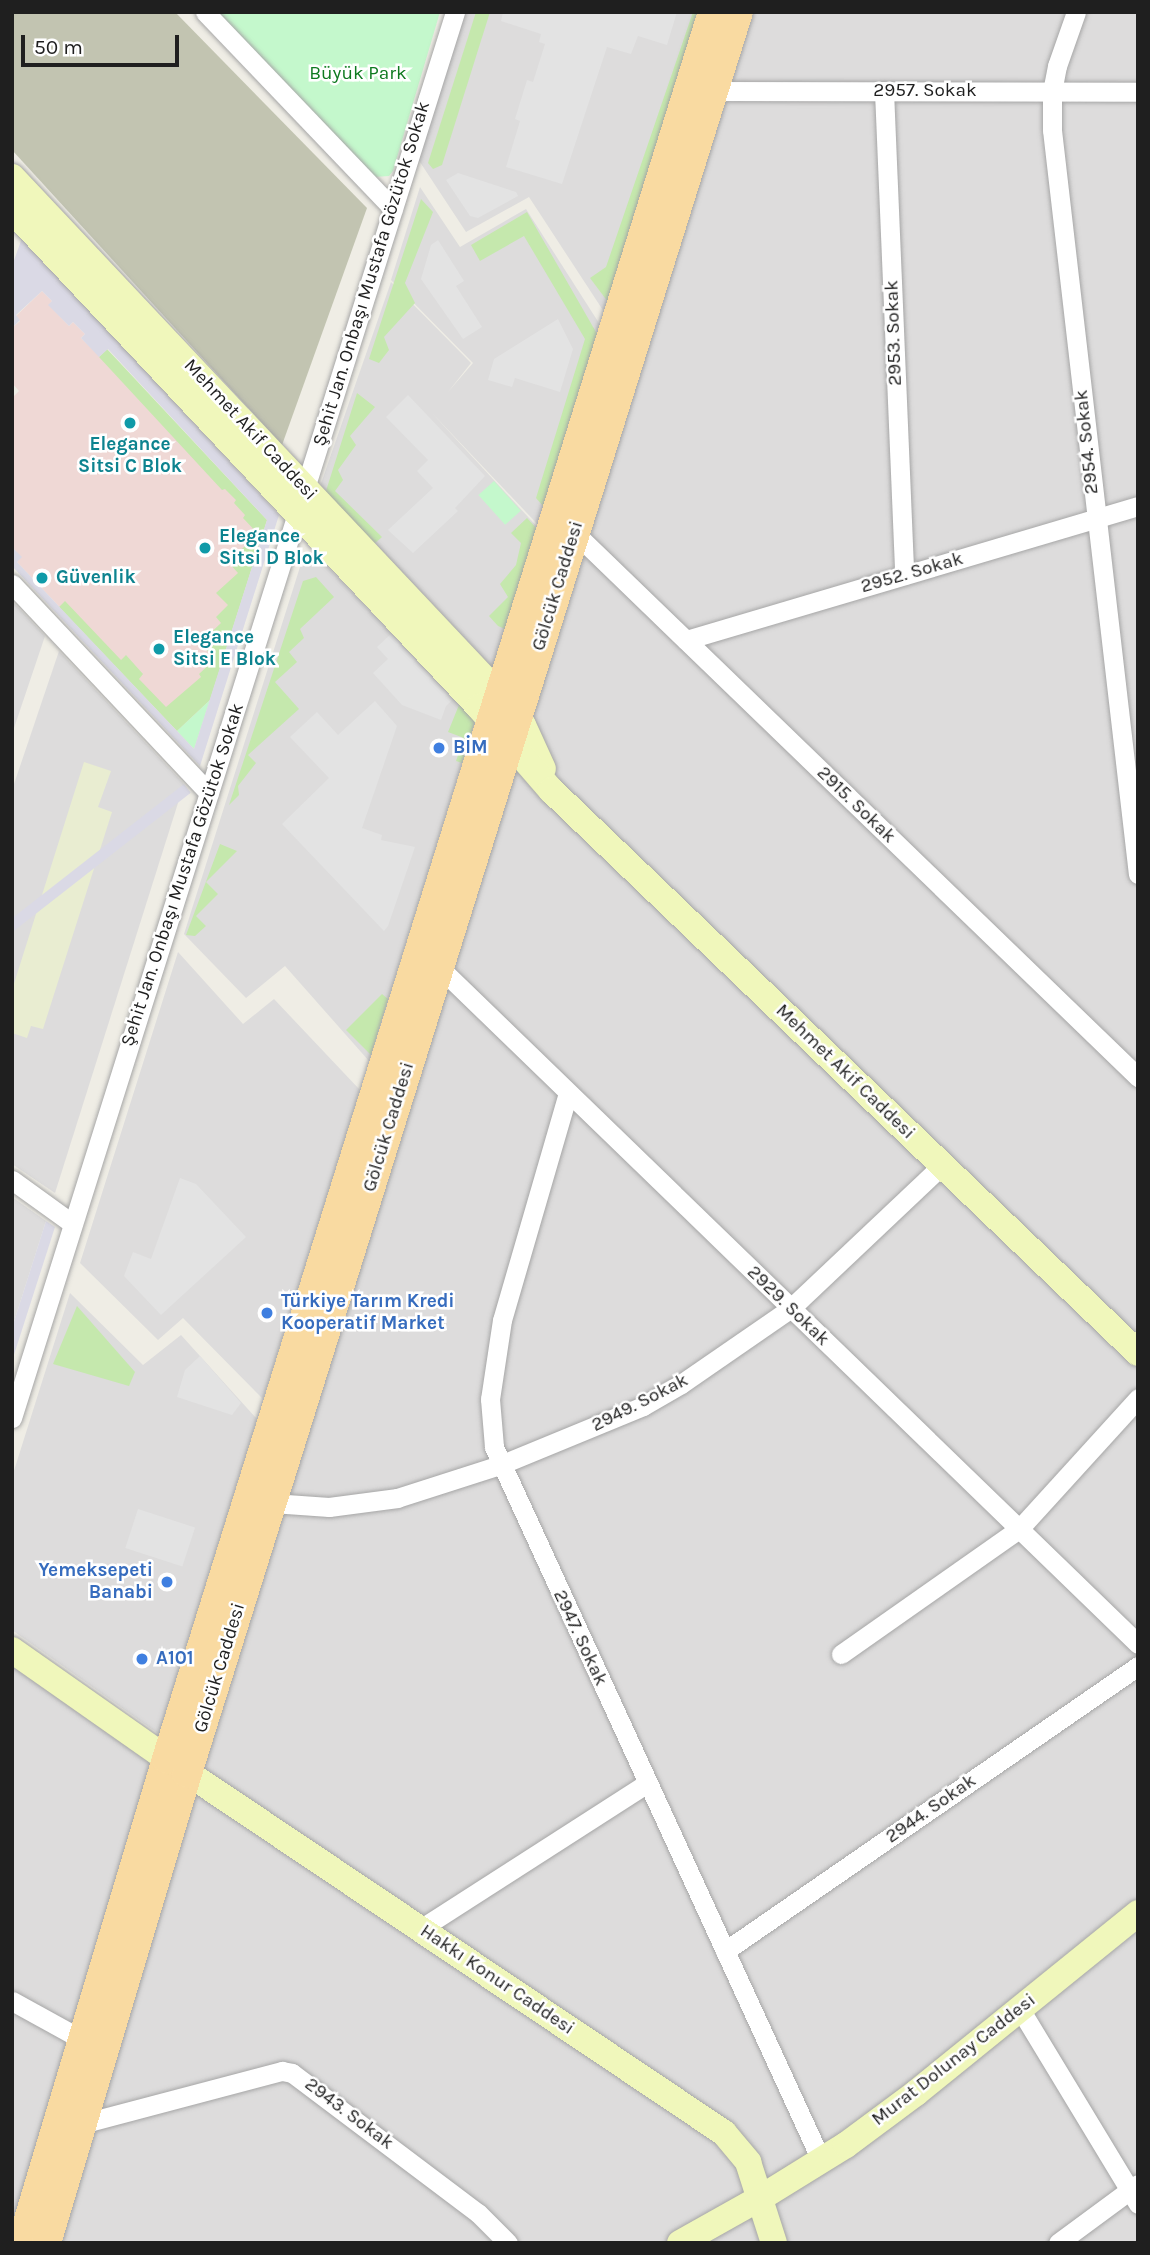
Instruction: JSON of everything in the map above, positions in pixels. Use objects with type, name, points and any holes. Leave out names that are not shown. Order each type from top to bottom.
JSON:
[{"type":"main road","name":"Gölcük Caddesi","points":[[46,2243],[81,2124],[177,1766],[504,719],[713,12]]},
{"type":"main road","name":"Gölcük Caddesi","points":[[22,2243],[83,2040],[177,1766],[272,1503],[439,967],[504,719],[575,533],[738,12]]},
{"type":"street","points":[[205,12],[393,209]]},
{"type":"street","name":"Şehit Jan. Onbaşı Mustafa Gözütok Sokak","points":[[13,1415],[455,12]]},
{"type":"street","name":"2954. Sokak","points":[[1076,12],[1057,66],[1052,92],[1052,130],[1137,870]]},
{"type":"street","name":"2957. Sokak","points":[[713,91],[1138,92]]},
{"type":"street","name":"2953. Sokak","points":[[884,91],[904,575]]},
{"type":"street","name":"Mehmet Akif Caddesi","points":[[16,206],[296,515],[504,719]]},
{"type":"street","name":"Mehmet Akif Caddesi","points":[[16,206],[305,489],[504,719],[551,790],[1138,1353]]},
{"type":"street","name":"2952. Sokak","points":[[686,640],[1138,506]]},
{"type":"street","name":"2915. Sokak","points":[[575,533],[1138,1077]]},
{"type":"street","points":[[12,584],[209,793]]},
{"type":"street","name":"2929. Sokak","points":[[439,967],[1138,1644]]},
{"type":"street","name":"2947. Sokak","points":[[568,1093],[502,1320],[494,1360],[491,1428],[500,1465],[821,2160]]},
{"type":"street","name":"2949. Sokak","points":[[272,1503],[358,1506],[397,1498],[500,1465],[643,1406],[681,1384],[790,1308],[942,1165]]},
{"type":"street","points":[[12,1180],[73,1224]]},
{"type":"street","points":[[841,1654],[1019,1529],[1138,1398]]},
{"type":"street","name":"Hakkı Konur Caddesi","points":[[12,1650],[177,1766],[724,2133],[748,2162],[762,2197],[774,2243]]},
{"type":"street","name":"2944. Sokak","points":[[725,1951],[1138,1666]]},
{"type":"street","points":[[420,1929],[647,1783]]},
{"type":"street","name":"Murat Dolunay Caddesi","points":[[680,2243],[821,2160],[916,2093],[1138,1913]]},
{"type":"street","points":[[12,2001],[83,2040]]},
{"type":"street","points":[[1020,2009],[1135,2193],[1058,2243]]},
{"type":"street","name":"2943. Sokak","points":[[81,2124],[282,2071],[292,2073],[478,2213],[508,2243]]},
{"type":"shaded area","points":[[12,12],[175,12],[367,208],[282,445],[12,150]]},
{"type":"shaded area","points":[[460,12],[706,12],[610,321],[529,197],[466,232],[416,156]]},
{"type":"shaded area","points":[[503,12],[677,12],[667,45],[638,36],[631,54],[607,47],[562,184],[506,167],[520,121],[515,119],[527,80],[533,82],[545,44],[539,42],[541,34],[501,21]]},
{"type":"shaded area","points":[[751,12],[1138,12],[1138,2243],[12,2243],[12,1664],[192,1791]]},
{"type":"shaded area","points":[[458,173],[516,192],[518,196],[478,218],[470,216],[446,180]]},
{"type":"shaded area","points":[[420,187],[460,247],[526,209],[606,334],[544,531],[431,412],[542,532],[493,682],[317,495],[391,282],[471,363],[448,392],[473,363],[391,280]]},
{"type":"shaded area","points":[[22,238],[279,515],[200,766],[12,566],[12,547],[22,557],[17,562],[194,749],[267,520],[108,349],[99,357],[81,338],[85,334],[73,322],[69,326],[48,305],[52,301],[42,291],[16,315],[20,320],[12,328],[12,266]]},
{"type":"shaded area","points":[[438,240],[464,281],[456,286],[482,327],[463,339],[421,279],[431,245]]},
{"type":"shaded area","points":[[42,291],[52,301],[49,305],[69,326],[73,322],[85,334],[81,338],[267,520],[194,749],[17,562],[21,557],[12,547],[12,398],[19,391],[12,383],[12,328],[20,321],[16,316]]},
{"type":"shaded area","points":[[558,319],[573,349],[560,392],[515,378],[512,387],[488,380],[494,359]]},
{"type":"shaded area","points":[[408,395],[485,476],[455,508],[458,511],[413,553],[388,530],[433,488],[417,471],[428,460],[386,417]]},
{"type":"shaded area","points":[[321,560],[475,721],[369,1061],[285,966],[246,998],[184,934],[300,567]]},
{"type":"shaded area","points":[[12,601],[45,636],[12,734]]},
{"type":"shaded area","points":[[391,634],[453,699],[446,706],[441,720],[402,705],[373,673],[388,659],[377,647]]},
{"type":"shaded area","points":[[59,651],[184,784],[55,1193],[12,1164],[12,790]]},
{"type":"shaded area","points":[[375,701],[397,726],[362,828],[382,835],[381,840],[415,847],[384,931],[282,824],[329,778],[290,737],[317,712],[338,735]]},
{"type":"shaded area","points":[[84,762],[111,771],[98,807],[112,812],[43,1029],[31,1026],[27,1038],[12,1033],[12,990]]},
{"type":"shaded area","points":[[184,784],[191,793],[12,932],[12,918]]},
{"type":"shaded area","points":[[178,952],[243,1024],[274,999],[360,1090],[263,1399],[183,1318],[158,1340],[80,1263]]},
{"type":"shaded area","points":[[180,1178],[196,1184],[246,1237],[161,1315],[124,1276],[133,1252],[151,1259]]},
{"type":"shaded area","points":[[12,1197],[46,1221],[12,1328]]},
{"type":"shaded area","points":[[46,1221],[55,1227],[12,1361],[12,1328]]},
{"type":"shaded area","points":[[70,1293],[143,1365],[181,1335],[257,1419],[159,1734],[12,1630],[12,1477]]},
{"type":"shaded area","points":[[200,1356],[241,1403],[232,1415],[177,1397],[185,1370]]},
{"type":"shaded area","points":[[138,1509],[195,1528],[182,1567],[125,1548]]},
{"type":"green space","name":"Büyük Park","points":[[213,12],[440,12],[393,171],[389,176],[374,177]]},
{"type":"green space","points":[[476,12],[490,12],[442,165],[433,169],[428,163]]},
{"type":"green space","points":[[693,12],[707,12],[611,306],[590,278],[606,267]]},
{"type":"green space","points":[[421,199],[433,212],[405,283],[415,303],[384,337],[389,350],[379,363],[369,359]]},
{"type":"green space","points":[[527,212],[600,339],[549,513],[536,498],[585,339],[524,236],[480,261],[471,245]]},
{"type":"green space","points":[[107,349],[267,520],[210,700],[177,731],[59,607],[65,601],[121,660],[126,655],[143,674],[139,679],[166,707],[201,677],[199,674],[215,659],[200,643],[221,623],[216,617],[228,605],[216,593],[238,573],[228,562],[258,534],[243,518],[245,515],[234,503],[236,500],[225,489],[222,490],[99,357]]},
{"type":"green space","points":[[357,393],[375,407],[350,436],[356,445],[338,470],[343,480],[335,491],[382,537],[373,545],[325,494]]},
{"type":"green space","points":[[494,481],[521,511],[505,525],[478,495]]},
{"type":"green space","points":[[527,518],[540,532],[510,631],[498,626],[489,616],[508,597],[500,584],[516,565],[521,543],[511,533]]},
{"type":"green space","points":[[316,577],[334,597],[300,629],[304,638],[289,652],[297,662],[275,682],[299,709],[248,755],[256,763],[238,786],[239,795],[229,805],[303,581]]},
{"type":"green space","points":[[210,700],[194,749],[177,731]]},
{"type":"green space","points":[[459,705],[475,721],[462,763],[456,761],[464,738],[448,732]]},
{"type":"green space","points":[[220,844],[237,851],[206,882],[218,894],[196,916],[206,926],[195,936],[186,935]]},
{"type":"green space","points":[[382,994],[388,999],[371,1055],[346,1030]]},
{"type":"green space","points":[[77,1306],[135,1372],[129,1386],[53,1364]]},
{"type":"place","name":"Elegance Sitsi C Blok","points":[[130,423]]},
{"type":"place","name":"Elegance Sitsi D Blok","points":[[205,548]]},
{"type":"place","name":"Güvenlik","points":[[42,578]]},
{"type":"place","name":"Elegance Sitsi E Blok","points":[[159,649]]},
{"type":"place","name":"BİM","points":[[439,748]]},
{"type":"place","name":"Türkiye Tarım Kredi Kooperatif Market","points":[[267,1313]]},
{"type":"place","name":"Yemeksepeti Banabi","points":[[167,1582]]},
{"type":"place","name":"A101","points":[[142,1659]]}]
